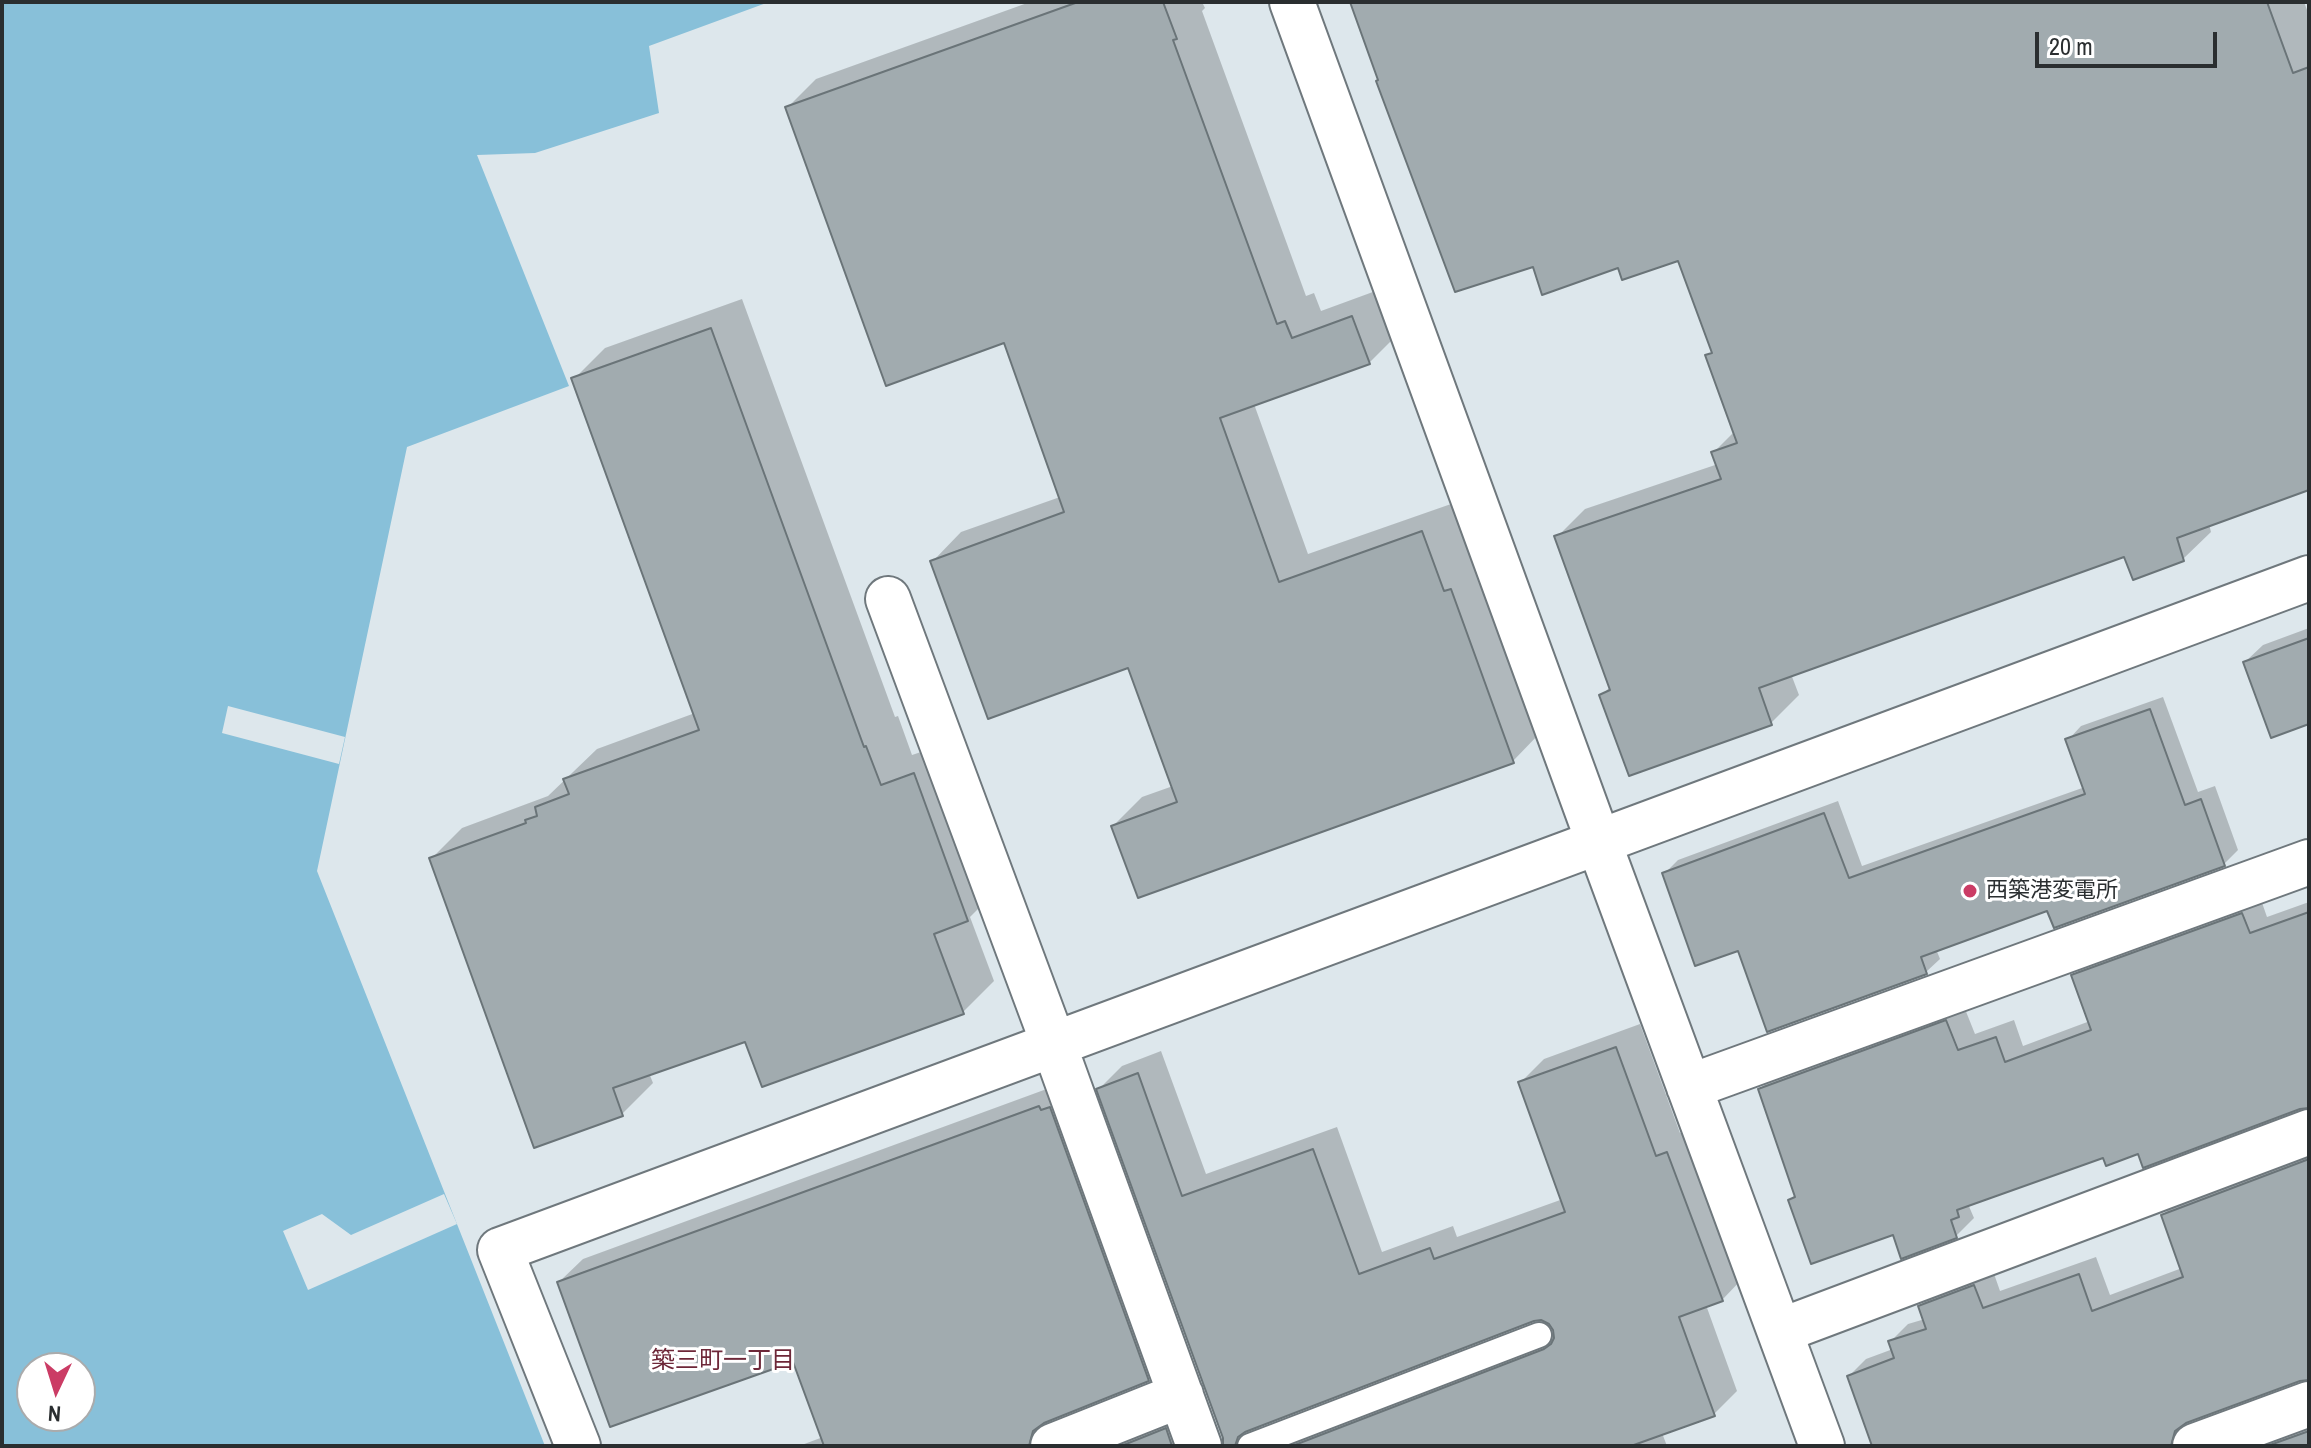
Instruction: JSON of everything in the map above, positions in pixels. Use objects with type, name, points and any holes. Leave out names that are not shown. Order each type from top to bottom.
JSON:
[{"type":"street","points":[[1292,2],[1822,1446]]},
{"type":"street","points":[[578,1446],[500,1250],[2309,578]]},
{"type":"street","points":[[888,599],[1199,1446]]},
{"type":"street","points":[[1689,1087],[2309,862]]},
{"type":"street","points":[[1780,1331],[2309,1132]]},
{"type":"street","points":[[1053,1446],[1181,1395]]},
{"type":"street","points":[[2195,1446],[2309,1404]]},
{"type":"lane","points":[[1250,1446],[1539,1335]]},
{"type":"water","points":[[2,2],[769,2],[649,46],[659,113],[535,153],[477,155],[569,386],[407,447],[317,871],[545,1446],[2,1446]]},
{"type":"pier","points":[[228,706],[345,737],[339,764],[222,733]]},
{"type":"pier","points":[[444,1194],[457,1224],[308,1290],[283,1231],[322,1214],[351,1235]]},
{"type":"building","points":[[1078,2],[1163,2],[1177,39],[1173,40],[1277,324],[1285,321],[1292,338],[1352,316],[1370,364],[1220,418],[1279,582],[1422,531],[1444,591],[1451,589],[1514,763],[1138,898],[1111,826],[1177,802],[1128,668],[988,719],[930,561],[1064,512],[1004,343],[886,386],[785,107]]},
{"type":"building","points":[[1350,2],[2267,2],[2293,73],[2309,67],[2309,490],[2177,538],[2184,561],[2133,580],[2124,557],[1759,688],[1772,725],[1629,776],[1599,695],[1610,690],[1554,536],[1721,479],[1711,452],[1737,443],[1705,355],[1712,353],[1678,261],[1622,280],[1618,268],[1542,295],[1533,267],[1455,292],[1376,81]]},
{"type":"building","points":[[711,328],[864,747],[881,785],[914,773],[968,921],[934,934],[964,1014],[762,1087],[745,1042],[613,1088],[623,1116],[534,1148],[429,858],[526,823],[525,820],[537,816],[535,807],[569,794],[563,779],[699,730],[571,378]]},
{"type":"building","points":[[2309,638],[2309,724],[2271,738],[2243,662]]},
{"type":"building","points":[[2150,709],[2185,805],[2201,799],[2225,866],[2054,928],[2047,911],[1921,957],[1927,974],[1767,1032],[1738,951],[1695,966],[1662,873],[1824,813],[1849,878],[2085,794],[2065,739]]},
{"type":"building","points":[[2309,912],[2309,1108],[2143,1168],[2138,1154],[2106,1166],[2103,1158],[1957,1210],[1959,1217],[1951,1220],[1957,1238],[1901,1259],[1893,1235],[1811,1264],[1788,1200],[1795,1197],[1758,1089],[1946,1020],[1958,1050],[1996,1037],[2005,1062],[2091,1030],[2071,975],[2242,913],[2250,933]]},
{"type":"building","points":[[1616,1047],[1656,1156],[1667,1152],[1723,1301],[1679,1317],[1715,1416],[1631,1446],[1292,1446],[1544,1349],[1554,1338],[1549,1324],[1541,1320],[1245,1432],[1238,1437],[1235,1446],[1223,1446],[1223,1438],[1096,1089],[1138,1073],[1182,1196],[1313,1149],[1359,1274],[1430,1248],[1434,1259],[1565,1212],[1518,1082]]},
{"type":"building","points":[[1039,1106],[1041,1110],[1050,1107],[1149,1381],[1044,1423],[1033,1431],[1029,1446],[824,1446],[793,1362],[610,1427],[557,1282]]},
{"type":"building","points":[[2309,1159],[2309,1380],[2186,1423],[2175,1431],[2171,1446],[1872,1446],[1847,1376],[1894,1358],[1888,1341],[1926,1329],[1918,1306],[1974,1285],[1983,1308],[2079,1274],[2092,1311],[2183,1277],[2161,1215]]},
{"type":"building","points":[[1166,1428],[1172,1446],[1121,1446]]},
{"type":"building","points":[[2309,1431],[2309,1446],[2267,1446]]},
{"type":"place","name":"西築港変電所","points":[[1970,891]]},
{"type":"district","name":"築三町一丁目","points":[[723,1362]]}]
